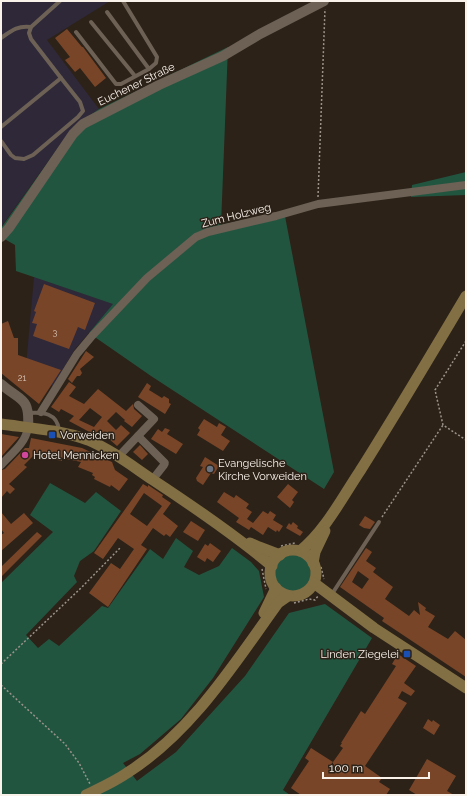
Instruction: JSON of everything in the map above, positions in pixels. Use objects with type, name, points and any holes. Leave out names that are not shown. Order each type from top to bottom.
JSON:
[{"type":"main road","points":[[300,551],[310,543],[334,512],[466,296]]},
{"type":"main road","points":[[1,424],[59,433],[89,441],[119,456],[217,523],[272,566]]},
{"type":"main road","points":[[313,590],[316,577],[314,563],[315,552],[334,512]]},
{"type":"main road","points":[[217,523],[259,548],[280,555]]},
{"type":"main road","points":[[289,600],[276,588],[271,578],[272,566],[275,560],[280,555],[293,550],[300,551],[305,554],[314,563]]},
{"type":"main road","points":[[240,656],[276,588]]},
{"type":"main road","points":[[313,590],[466,688]]},
{"type":"main road","points":[[86,795],[128,773],[163,746],[182,728],[202,706],[278,603],[313,590],[331,596],[374,628]]},
{"type":"street","name":"Euchener Straße","points":[[1,237],[9,228],[73,134],[83,124],[116,106],[223,56],[260,34],[325,5]]},
{"type":"street","name":"Zum Holzweg","points":[[41,412],[77,354],[92,336],[148,278],[196,237],[208,232],[276,216],[318,204],[466,185]]},
{"type":"street","points":[[1,384],[24,401],[29,413],[27,435],[22,443],[1,464]]},
{"type":"street","points":[[119,456],[154,420],[138,405]]},
{"type":"street","points":[[138,436],[165,463],[153,479]]},
{"type":"lane","points":[[1,141],[11,155],[16,158],[24,159],[33,155],[78,117],[83,111],[80,102],[31,39],[31,27],[60,1]]},
{"type":"lane","points":[[76,32],[116,84],[121,84],[149,69],[156,63],[157,57],[123,1]]},
{"type":"lane","points":[[107,12],[149,69]]},
{"type":"lane","points":[[91,22],[135,76]]},
{"type":"lane","points":[[1,38],[15,28],[23,26],[31,27]]},
{"type":"lane","points":[[1,127],[61,78]]},
{"type":"lane","points":[[29,413],[41,412],[49,414],[59,425],[59,433]]},
{"type":"lane","points":[[331,596],[379,522]]},
{"type":"path","points":[[318,204],[325,5]]},
{"type":"path","points":[[466,341],[435,390],[443,425],[466,440]]},
{"type":"path","points":[[379,522],[443,425]]},
{"type":"path","points":[[1,664],[82,587],[120,548]]},
{"type":"path","points":[[289,600],[315,600],[313,590]]},
{"type":"path","points":[[1,685],[65,744],[79,763],[88,780]]},
{"type":"shaded area","points":[[1,1],[110,1],[47,40],[99,109],[73,127],[1,227]]},
{"type":"shaded area","points":[[34,277],[114,304],[75,349],[53,386],[25,377]]},
{"type":"green space","points":[[228,47],[221,225],[284,211],[334,472],[324,489],[151,376],[89,333],[113,304],[16,271],[15,245],[1,237],[1,228],[73,127],[99,109]]},
{"type":"green space","points":[[466,172],[466,195],[411,197],[412,185]]},
{"type":"green space","points":[[50,483],[85,503],[96,492],[121,511],[94,551],[80,561],[74,576],[77,582],[26,635],[38,648],[49,639],[59,646],[102,606],[108,608],[150,549],[163,559],[176,538],[193,551],[184,567],[199,575],[219,566],[232,548],[251,562],[259,571],[264,597],[213,678],[181,719],[140,754],[123,763],[137,781],[176,752],[245,676],[289,613],[325,604],[372,638],[283,790],[290,795],[1,795],[1,583],[53,532],[30,515]]},
{"type":"green space","points":[[296,555],[306,560],[310,566],[310,580],[306,586],[300,590],[290,591],[280,586],[276,580],[275,570],[280,560],[286,556]]},
{"type":"building","points":[[67,29],[83,47],[106,78],[95,87],[80,68],[75,72],[65,60],[70,57],[55,38]]},
{"type":"building","points":[[44,284],[95,303],[85,330],[78,327],[69,349],[33,336],[37,324],[32,323],[36,312],[34,311]]},
{"type":"building","points":[[8,321],[14,338],[18,338],[18,355],[61,370],[39,404],[1,373],[1,324]]},
{"type":"building","points":[[86,351],[94,357],[80,369],[82,373],[80,376],[77,376],[72,383],[68,379]]},
{"type":"building","points":[[69,382],[76,387],[69,396],[84,404],[98,389],[126,411],[133,404],[134,409],[142,416],[132,427],[116,412],[107,421],[116,430],[121,425],[130,433],[117,446],[99,430],[95,435],[69,421],[74,416],[61,409],[59,412],[51,407]],"holes":[[[90,408],[102,417],[94,427],[79,420]]]},
{"type":"building","points":[[147,383],[151,386],[149,390],[162,398],[164,396],[169,399],[169,403],[171,404],[165,414],[138,397]]},
{"type":"building","points":[[204,419],[217,427],[219,423],[226,427],[221,435],[230,441],[223,451],[197,435],[200,430],[198,428]]},
{"type":"building","points":[[165,428],[170,430],[167,434],[183,444],[176,454],[151,439],[158,429],[162,432]]},
{"type":"building","points":[[1,434],[19,437],[1,457]]},
{"type":"building","points":[[31,438],[82,448],[112,462],[115,470],[128,479],[119,491],[111,485],[110,487],[94,479],[95,477],[92,475],[93,473],[78,467],[81,462],[62,458],[62,461],[34,455],[24,465],[27,467],[9,484],[15,489],[10,494],[7,491],[1,498],[1,470],[5,469],[25,448],[29,448]]},
{"type":"building","points":[[140,445],[148,454],[142,460],[133,452]]},
{"type":"building","name":"Evangelische Kirche Vorweiden","points":[[205,457],[219,466],[214,474],[211,473],[203,485],[197,481],[196,478],[203,467],[200,466]]},
{"type":"building","points":[[143,484],[148,487],[148,485],[163,495],[162,497],[171,503],[163,514],[178,526],[170,537],[166,534],[164,536],[153,528],[141,545],[147,549],[108,607],[89,593],[111,563],[120,569],[134,549],[118,538],[103,559],[94,553]],"holes":[[[144,493],[162,506],[147,526],[130,514]]]},
{"type":"building","points":[[288,484],[298,492],[292,500],[294,502],[290,508],[277,497]]},
{"type":"building","points":[[224,492],[234,498],[236,495],[249,504],[246,508],[252,512],[247,519],[253,523],[263,511],[268,514],[270,511],[276,515],[273,520],[283,526],[279,532],[277,530],[276,532],[268,527],[263,535],[251,527],[249,530],[236,522],[239,518],[217,502]]},
{"type":"building","points":[[1,512],[11,524],[24,513],[33,523],[1,551],[1,535],[4,533],[1,529]]},
{"type":"building","points":[[365,516],[375,522],[370,529],[359,525]]},
{"type":"building","points":[[191,521],[205,530],[198,541],[183,532]]},
{"type":"building","points":[[293,522],[298,526],[297,528],[303,532],[300,536],[286,528],[289,523],[291,525]]},
{"type":"building","points":[[37,532],[42,536],[1,577],[1,567]]},
{"type":"building","points":[[210,543],[221,551],[213,562],[207,558],[205,562],[197,557],[205,544],[208,546]]},
{"type":"building","points":[[366,548],[372,552],[366,561],[376,568],[373,572],[393,587],[385,599],[409,616],[414,610],[420,615],[418,602],[426,608],[425,610],[435,616],[428,627],[448,639],[455,631],[466,640],[466,677],[382,621],[384,618],[340,587]],"holes":[[[358,571],[369,579],[362,589],[352,582]]]},
{"type":"building","points":[[398,654],[416,666],[404,683],[415,691],[411,696],[402,691],[398,698],[407,703],[365,766],[382,778],[379,782],[390,789],[386,795],[301,795],[291,788],[309,761],[305,758],[311,748],[333,762],[343,748],[340,746],[341,743],[361,711],[365,714],[396,666],[392,664]]},
{"type":"building","points":[[428,719],[432,722],[433,720],[440,725],[434,735],[423,728]]},
{"type":"building","points":[[427,759],[456,776],[447,791],[454,795],[417,795],[409,790]]},
{"type":"place","name":"Vorweiden","points":[[52,435]]},
{"type":"place","name":"Hotel Mennicken","points":[[25,455]]},
{"type":"place","name":"Evangelische Kirche Vorweiden","points":[[210,469]]},
{"type":"place","name":"Linden Ziegelei","points":[[407,654]]}]
